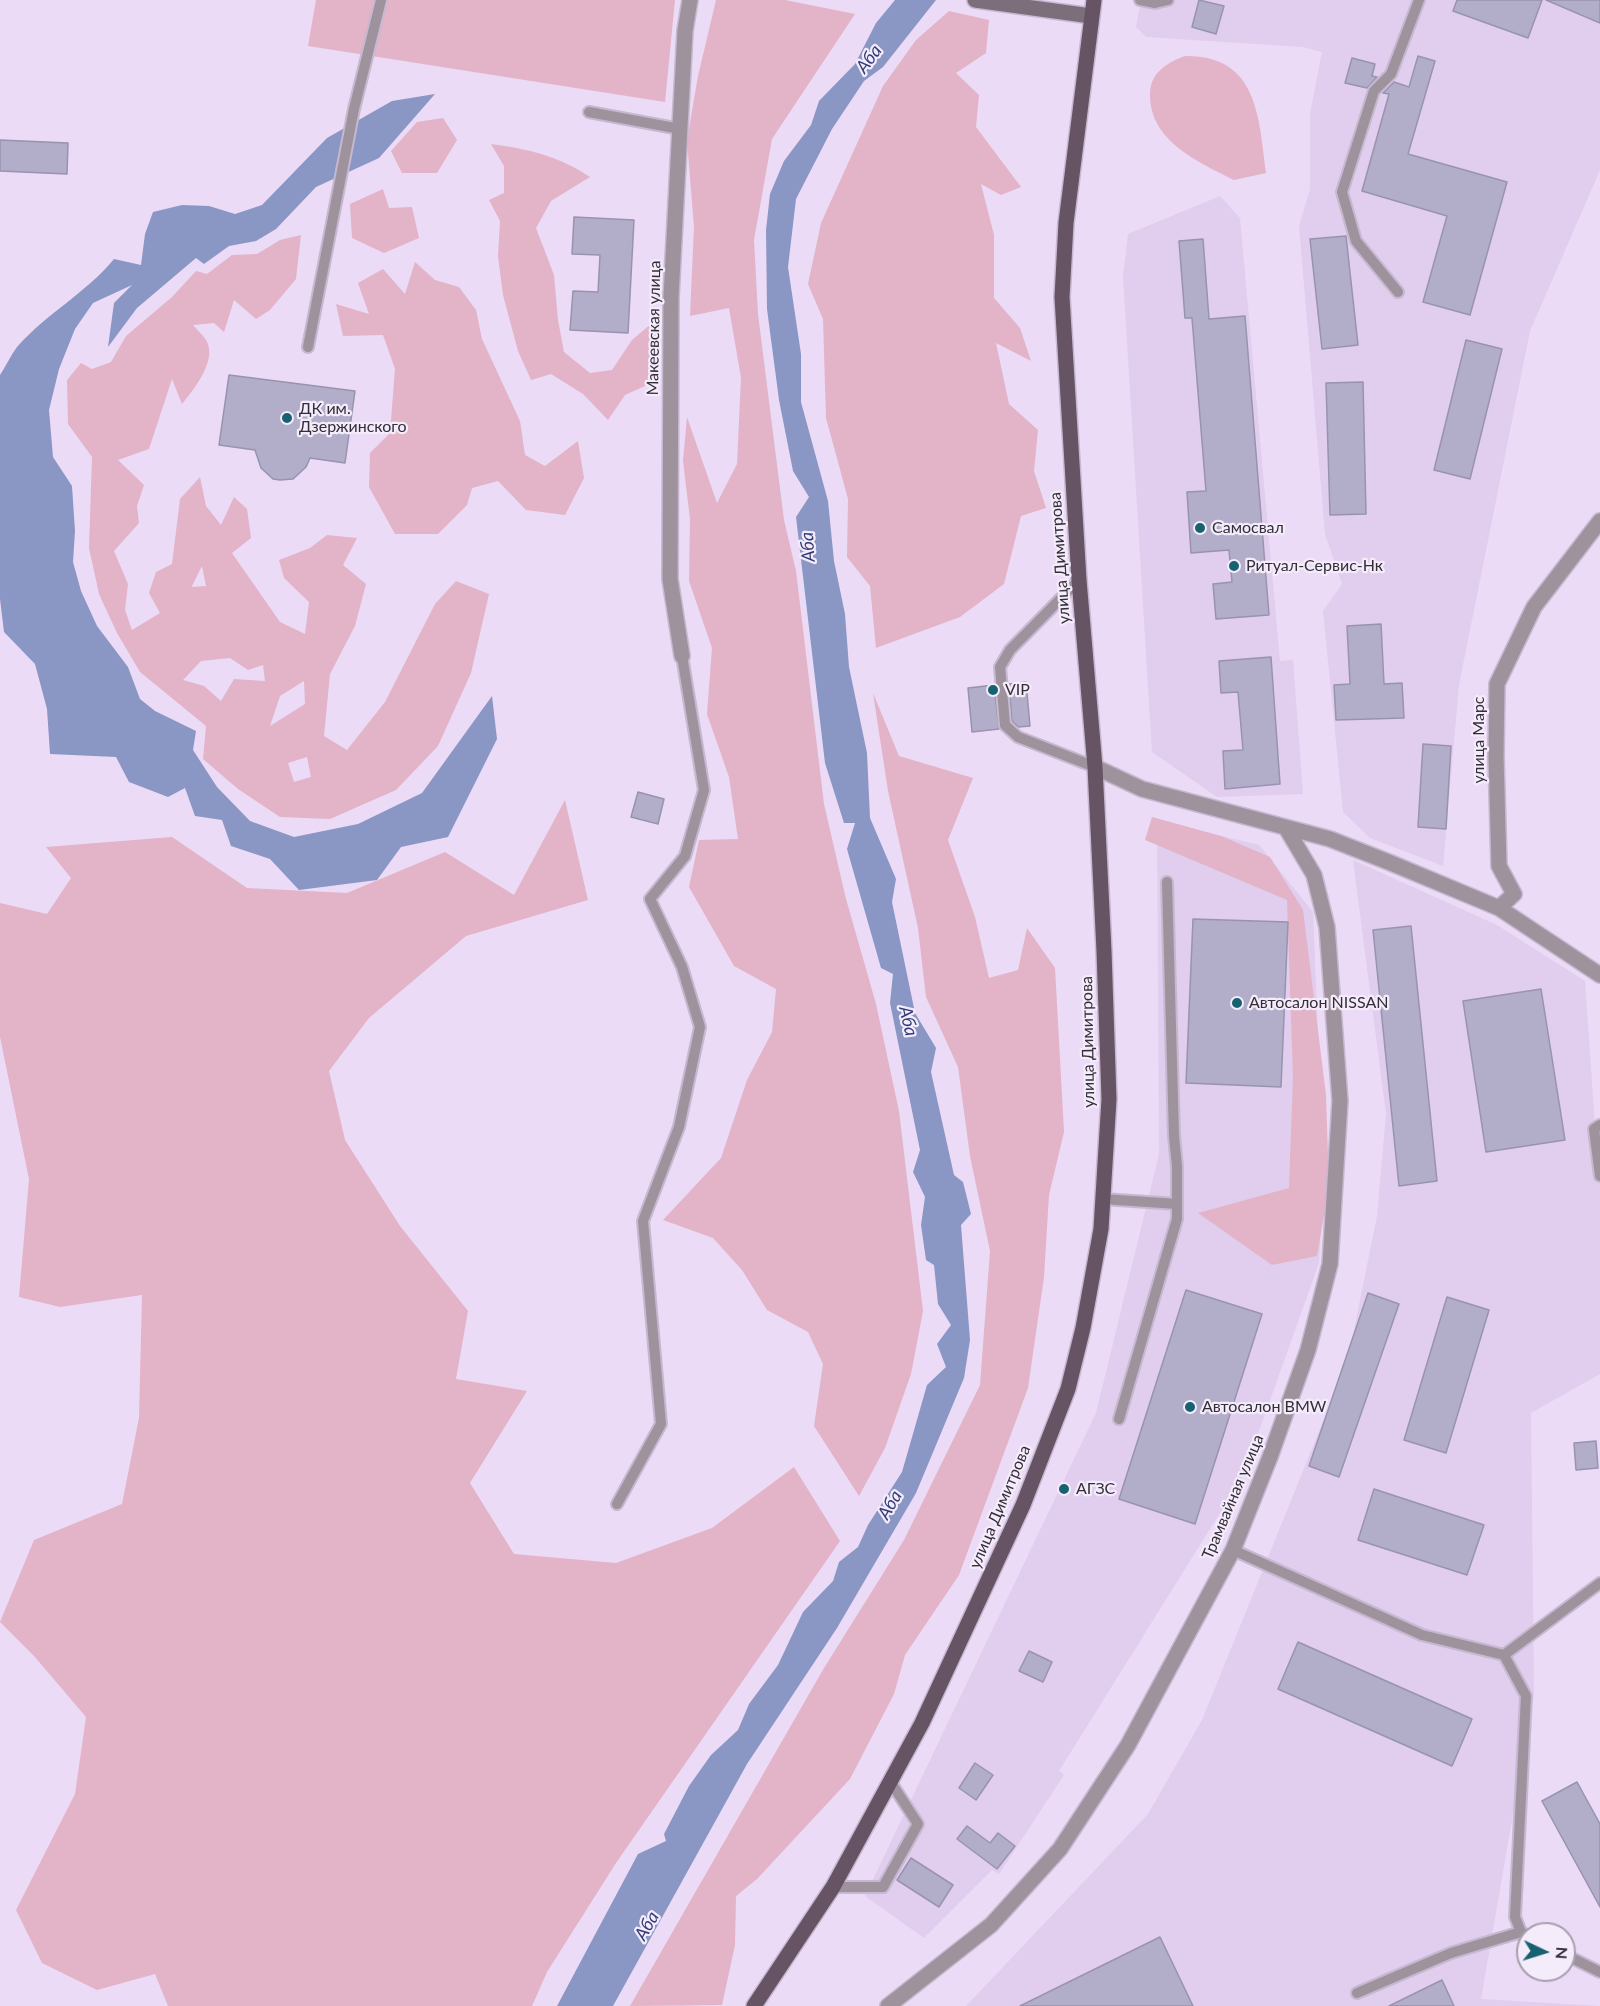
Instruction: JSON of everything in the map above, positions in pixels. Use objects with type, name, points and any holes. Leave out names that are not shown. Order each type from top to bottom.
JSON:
[{"type":"main road","name":"улица Димитрова","points":[[754,2006],[833,1887],[922,1723],[1023,1505],[1068,1389],[1083,1328],[1101,1228],[1109,1099],[1095,767],[1079,580],[1062,297],[1066,223],[1094,0]]},
{"type":"street","name":"Макеевская улица","points":[[682,656],[670,579],[671,297],[685,32],[690,0]]},
{"type":"street","points":[[975,0],[1091,16]]},
{"type":"street","name":"улица Марс","points":[[1499,908],[1514,894],[1499,866],[1497,684],[1534,607],[1600,521]]},
{"type":"street","points":[[1095,767],[1142,789],[1340,842],[1499,908],[1600,975]]},
{"type":"street","name":"Трамвайная улица","points":[[888,2006],[991,1925],[1060,1849],[1128,1745],[1233,1550],[1270,1457],[1308,1350],[1330,1264],[1340,1101],[1327,927],[1314,875],[1286,828]]},
{"type":"lane","points":[[308,347],[354,109],[381,0]]},
{"type":"lane","points":[[1140,0],[1155,3],[1168,0]]},
{"type":"lane","points":[[1398,292],[1356,241],[1342,192],[1374,91],[1391,74],[1419,0]]},
{"type":"lane","points":[[588,112],[680,129]]},
{"type":"lane","points":[[1079,580],[1010,650],[1000,667],[1005,725],[1018,737],[1095,767]]},
{"type":"lane","points":[[617,1504],[661,1424],[643,1221],[679,1127],[700,1027],[682,967],[650,898],[685,856],[704,790],[682,656]]},
{"type":"lane","points":[[1119,1419],[1177,1219],[1167,882]]},
{"type":"lane","points":[[1600,1125],[1594,1129],[1600,1176]]},
{"type":"lane","points":[[1103,1199],[1177,1204]]},
{"type":"lane","points":[[1233,1550],[1422,1635],[1504,1655],[1526,1696],[1515,1917],[1518,1922]]},
{"type":"lane","points":[[1504,1655],[1600,1583]]},
{"type":"lane","points":[[833,1887],[883,1887],[918,1824],[890,1781]]},
{"type":"lane","points":[[1357,1993],[1451,1953],[1516,1936]]},
{"type":"lane","points":[[1576,1960],[1600,1972]]},
{"type":"shaded area","points":[[316,0],[675,0],[665,102],[308,46]]},
{"type":"shaded area","points":[[716,0],[785,0],[855,14],[772,139],[754,240],[758,314],[784,520],[796,571],[824,804],[846,899],[876,1004],[899,1111],[923,1311],[911,1374],[885,1448],[859,1496],[814,1426],[823,1364],[808,1332],[767,1310],[742,1270],[713,1238],[663,1220],[721,1158],[747,1080],[772,1032],[776,989],[734,966],[689,887],[699,840],[738,839],[729,777],[707,714],[712,648],[689,581],[690,519],[683,461],[687,417],[717,503],[737,464],[741,378],[729,308],[690,316],[694,227],[687,140],[698,76]]},
{"type":"shaded area","points":[[1141,0],[1600,0],[1600,170],[1530,331],[1459,685],[1443,866],[1370,838],[1343,812],[1323,611],[1342,584],[1325,534],[1299,226],[1310,189],[1310,114],[1322,52],[1303,47],[1146,37],[1136,27]]},
{"type":"shaded area","points":[[949,11],[989,20],[986,53],[956,73],[979,95],[976,127],[1021,187],[1001,195],[981,184],[994,235],[994,298],[1020,328],[1031,361],[996,343],[1009,404],[1038,430],[1034,471],[1046,508],[1021,516],[1004,584],[960,617],[876,648],[870,586],[847,557],[848,499],[826,418],[823,319],[808,284],[821,223],[883,86],[916,40]]},
{"type":"shaded area","points":[[1185,56],[1209,58],[1227,66],[1240,78],[1250,93],[1256,111],[1266,173],[1234,180],[1178,148],[1158,125],[1152,111],[1150,95],[1153,81],[1160,70]]},
{"type":"shaded area","points":[[443,118],[457,140],[437,173],[402,173],[391,151],[417,122]]},
{"type":"shaded area","points":[[491,144],[543,154],[590,177],[551,201],[536,228],[554,275],[558,320],[564,352],[590,373],[612,370],[632,340],[658,318],[656,381],[625,395],[608,420],[583,394],[551,374],[531,380],[518,351],[503,295],[498,256],[500,221],[489,200],[504,193],[504,166]]},
{"type":"shaded area","points":[[383,189],[389,208],[412,207],[419,238],[384,253],[352,238],[350,204]]},
{"type":"shaded area","points":[[1220,196],[1240,218],[1280,661],[1293,660],[1303,794],[1217,797],[1152,752],[1123,277],[1128,234]]},
{"type":"shaded area","points":[[301,235],[296,279],[270,310],[256,319],[234,300],[224,332],[214,323],[193,325],[206,340],[209,348],[207,365],[203,374],[182,404],[172,379],[149,449],[118,460],[144,485],[137,506],[139,523],[114,551],[128,584],[125,610],[132,630],[160,613],[149,593],[156,572],[172,564],[180,499],[200,477],[206,506],[221,525],[234,497],[247,509],[251,538],[232,553],[280,622],[305,634],[309,602],[284,578],[279,560],[310,548],[327,535],[357,538],[343,565],[366,584],[355,626],[330,674],[324,736],[347,750],[385,702],[435,604],[456,581],[489,594],[471,673],[438,746],[396,790],[330,819],[280,817],[238,789],[203,759],[206,726],[140,672],[117,633],[99,594],[89,548],[92,457],[68,424],[67,380],[81,363],[92,369],[111,362],[126,336],[172,297],[196,271],[207,274],[232,255],[257,254],[280,240]],"holes":[[[202,566],[206,586],[192,587]],[[230,658],[248,670],[263,665],[265,681],[234,679],[221,701],[204,686],[183,680],[201,661]],[[304,681],[305,704],[270,726],[280,696]],[[307,757],[311,777],[294,782],[288,763]]]},
{"type":"shaded area","points":[[415,262],[435,280],[459,287],[476,310],[482,339],[520,421],[525,455],[545,466],[578,441],[584,478],[565,515],[526,510],[498,481],[472,488],[467,505],[438,534],[395,534],[369,487],[370,453],[390,433],[395,369],[383,335],[343,336],[336,304],[369,314],[358,283],[383,269],[405,294]]},
{"type":"shaded area","points":[[873,693],[899,756],[973,778],[948,840],[975,917],[989,978],[1018,970],[1027,928],[1055,968],[1064,1132],[1049,1195],[1044,1277],[1028,1388],[959,1575],[905,1655],[894,1694],[850,1779],[757,1879],[736,1896],[735,1945],[722,2005],[630,2006],[824,1668],[904,1540],[980,1385],[990,1251],[970,1156],[958,1067],[926,997],[918,928],[888,791]]},
{"type":"shaded area","points":[[565,800],[588,900],[466,936],[369,1018],[329,1071],[345,1140],[400,1226],[468,1311],[456,1379],[527,1391],[470,1483],[514,1554],[616,1563],[712,1528],[794,1467],[840,1541],[616,1863],[547,1972],[532,2006],[168,2006],[155,1974],[97,1990],[42,1963],[16,1910],[75,1794],[86,1717],[34,1656],[0,1622],[34,1540],[122,1504],[139,1418],[142,1295],[60,1307],[19,1297],[29,1179],[0,1037],[0,903],[47,914],[71,878],[46,847],[172,837],[247,888],[347,893],[445,852],[514,895]]},
{"type":"shaded area","points":[[1152,817],[1221,836],[1270,857],[1303,910],[1326,1095],[1329,1186],[1317,1256],[1272,1265],[1198,1213],[1289,1188],[1293,1076],[1287,900],[1145,840]]},
{"type":"shaded area","points":[[1157,820],[1259,845],[1313,912],[1324,1178],[1319,1263],[1243,1476],[1059,1771],[1064,1775],[999,1874],[992,1870],[924,1938],[865,1896],[1096,1413],[1159,1154]]},
{"type":"shaded area","points":[[1353,860],[1497,925],[1585,981],[1595,1126],[1600,1126],[1600,1374],[1531,1413],[1534,1693],[1481,1999],[1600,2006],[966,2006],[1148,1814],[1202,1720],[1348,1360],[1377,1216],[1386,1114]]},
{"type":"water","name":"Аба","points":[[895,0],[936,0],[883,67],[864,81],[832,129],[796,199],[788,267],[801,354],[801,402],[828,501],[834,561],[845,614],[849,667],[867,753],[870,818],[896,879],[892,902],[915,1013],[936,1048],[931,1072],[954,1175],[963,1182],[971,1214],[961,1225],[970,1340],[964,1378],[916,1493],[837,1628],[747,1764],[613,2006],[557,2006],[638,1854],[666,1841],[664,1834],[689,1786],[711,1755],[738,1730],[749,1704],[778,1665],[803,1612],[833,1581],[839,1562],[858,1547],[868,1525],[902,1472],[927,1385],[946,1367],[937,1344],[951,1325],[938,1304],[934,1265],[926,1260],[921,1225],[925,1197],[913,1172],[920,1150],[890,1003],[893,974],[881,968],[847,849],[855,823],[844,823],[825,763],[796,517],[809,497],[793,471],[779,400],[767,309],[766,230],[770,194],[784,161],[811,125],[819,101],[855,64],[876,23]]},
{"type":"water","points":[[435,94],[379,158],[316,187],[276,229],[256,241],[229,246],[204,264],[196,258],[137,308],[108,347],[114,303],[132,285],[93,303],[75,329],[59,369],[49,410],[53,457],[72,486],[75,531],[73,562],[81,591],[97,626],[128,667],[140,699],[155,711],[196,731],[193,750],[217,787],[250,821],[294,837],[358,824],[422,793],[492,696],[497,739],[448,837],[401,847],[377,880],[299,890],[270,859],[231,846],[222,820],[195,816],[185,788],[168,797],[129,782],[116,757],[50,754],[47,709],[35,664],[4,632],[0,599],[0,375],[17,347],[28,335],[91,282],[114,259],[141,265],[145,234],[153,212],[182,205],[209,206],[235,214],[262,205],[327,138],[392,101]]},
{"type":"building","points":[[1199,0],[1224,6],[1216,34],[1192,27]]},
{"type":"building","points":[[1457,0],[1542,0],[1528,38],[1453,11]]},
{"type":"building","points":[[1546,0],[1600,0],[1600,23]]},
{"type":"building","points":[[1418,56],[1435,61],[1408,154],[1507,182],[1470,315],[1423,302],[1447,216],[1362,191],[1389,94],[1383,93],[1394,82],[1409,87]]},
{"type":"building","points":[[1352,58],[1375,64],[1372,76],[1377,77],[1367,88],[1345,83]]},
{"type":"building","points":[[0,140],[68,143],[67,174],[0,171]]},
{"type":"building","points":[[574,217],[634,220],[628,333],[570,330],[573,291],[598,292],[600,255],[572,254]]},
{"type":"building","points":[[1346,236],[1358,345],[1322,349],[1310,239]]},
{"type":"building","points":[[1203,239],[1209,319],[1245,316],[1269,615],[1216,619],[1213,584],[1232,582],[1229,550],[1191,553],[1187,492],[1206,491],[1192,318],[1185,318],[1179,241]]},
{"type":"building","points":[[1466,340],[1502,349],[1470,479],[1434,470]]},
{"type":"building","name":"ДК им. Дзержинского","points":[[229,375],[355,391],[345,463],[310,458],[306,467],[293,479],[273,479],[261,468],[255,450],[219,445]]},
{"type":"building","points":[[1363,382],[1366,514],[1330,515],[1326,383]]},
{"type":"building","points":[[1381,624],[1384,684],[1402,683],[1404,718],[1336,720],[1334,685],[1350,684],[1347,626]]},
{"type":"building","points":[[1271,657],[1280,784],[1225,789],[1223,751],[1243,750],[1238,692],[1221,693],[1219,661]]},
{"type":"building","points":[[1026,682],[1030,726],[1018,727],[1012,721],[1009,684]]},
{"type":"building","points":[[994,685],[999,729],[972,732],[968,688]]},
{"type":"building","points":[[1423,744],[1451,746],[1446,829],[1418,827]]},
{"type":"building","points":[[638,792],[664,799],[658,824],[631,817]]},
{"type":"building","name":"Автосалон NISSAN","points":[[1193,919],[1288,922],[1281,1087],[1186,1083]]},
{"type":"building","points":[[1411,926],[1437,1181],[1399,1186],[1373,930]]},
{"type":"building","points":[[1541,989],[1565,1140],[1486,1152],[1463,1001]]},
{"type":"building","name":"Автосалон BMW","points":[[1186,1290],[1262,1314],[1195,1524],[1119,1499]]},
{"type":"building","points":[[1368,1293],[1399,1304],[1339,1477],[1309,1466]]},
{"type":"building","points":[[1447,1297],[1489,1310],[1446,1453],[1404,1440]]},
{"type":"building","points":[[1596,1441],[1598,1468],[1576,1470],[1574,1443]]},
{"type":"building","points":[[1374,1489],[1484,1525],[1467,1575],[1358,1540]]},
{"type":"building","points":[[1298,1642],[1472,1719],[1452,1766],[1278,1689]]},
{"type":"building","points":[[1029,1651],[1052,1662],[1043,1682],[1019,1671]]},
{"type":"building","points":[[975,1763],[993,1775],[976,1800],[959,1788]]},
{"type":"building","points":[[1577,1782],[1600,1824],[1600,1907],[1542,1801]]},
{"type":"building","points":[[967,1826],[990,1843],[998,1833],[1015,1846],[997,1869],[957,1839]]},
{"type":"building","points":[[911,1858],[953,1885],[939,1907],[897,1880]]},
{"type":"building","points":[[1160,1937],[1193,2006],[1020,2006]]},
{"type":"building","points":[[1442,1980],[1454,2006],[1389,2006]]},
{"type":"place","name":"ДК им. Дзержинского","points":[[287,418]]},
{"type":"place","name":"Самосвал","points":[[1200,528]]},
{"type":"place","name":"Ритуал-Сервис-Нк","points":[[1234,566]]},
{"type":"place","name":"VIP","points":[[993,690]]},
{"type":"place","name":"Автосалон NISSAN","points":[[1237,1003]]},
{"type":"place","name":"Автосалон BMW","points":[[1190,1407]]},
{"type":"place","name":"АГЗС","points":[[1064,1489]]}]
